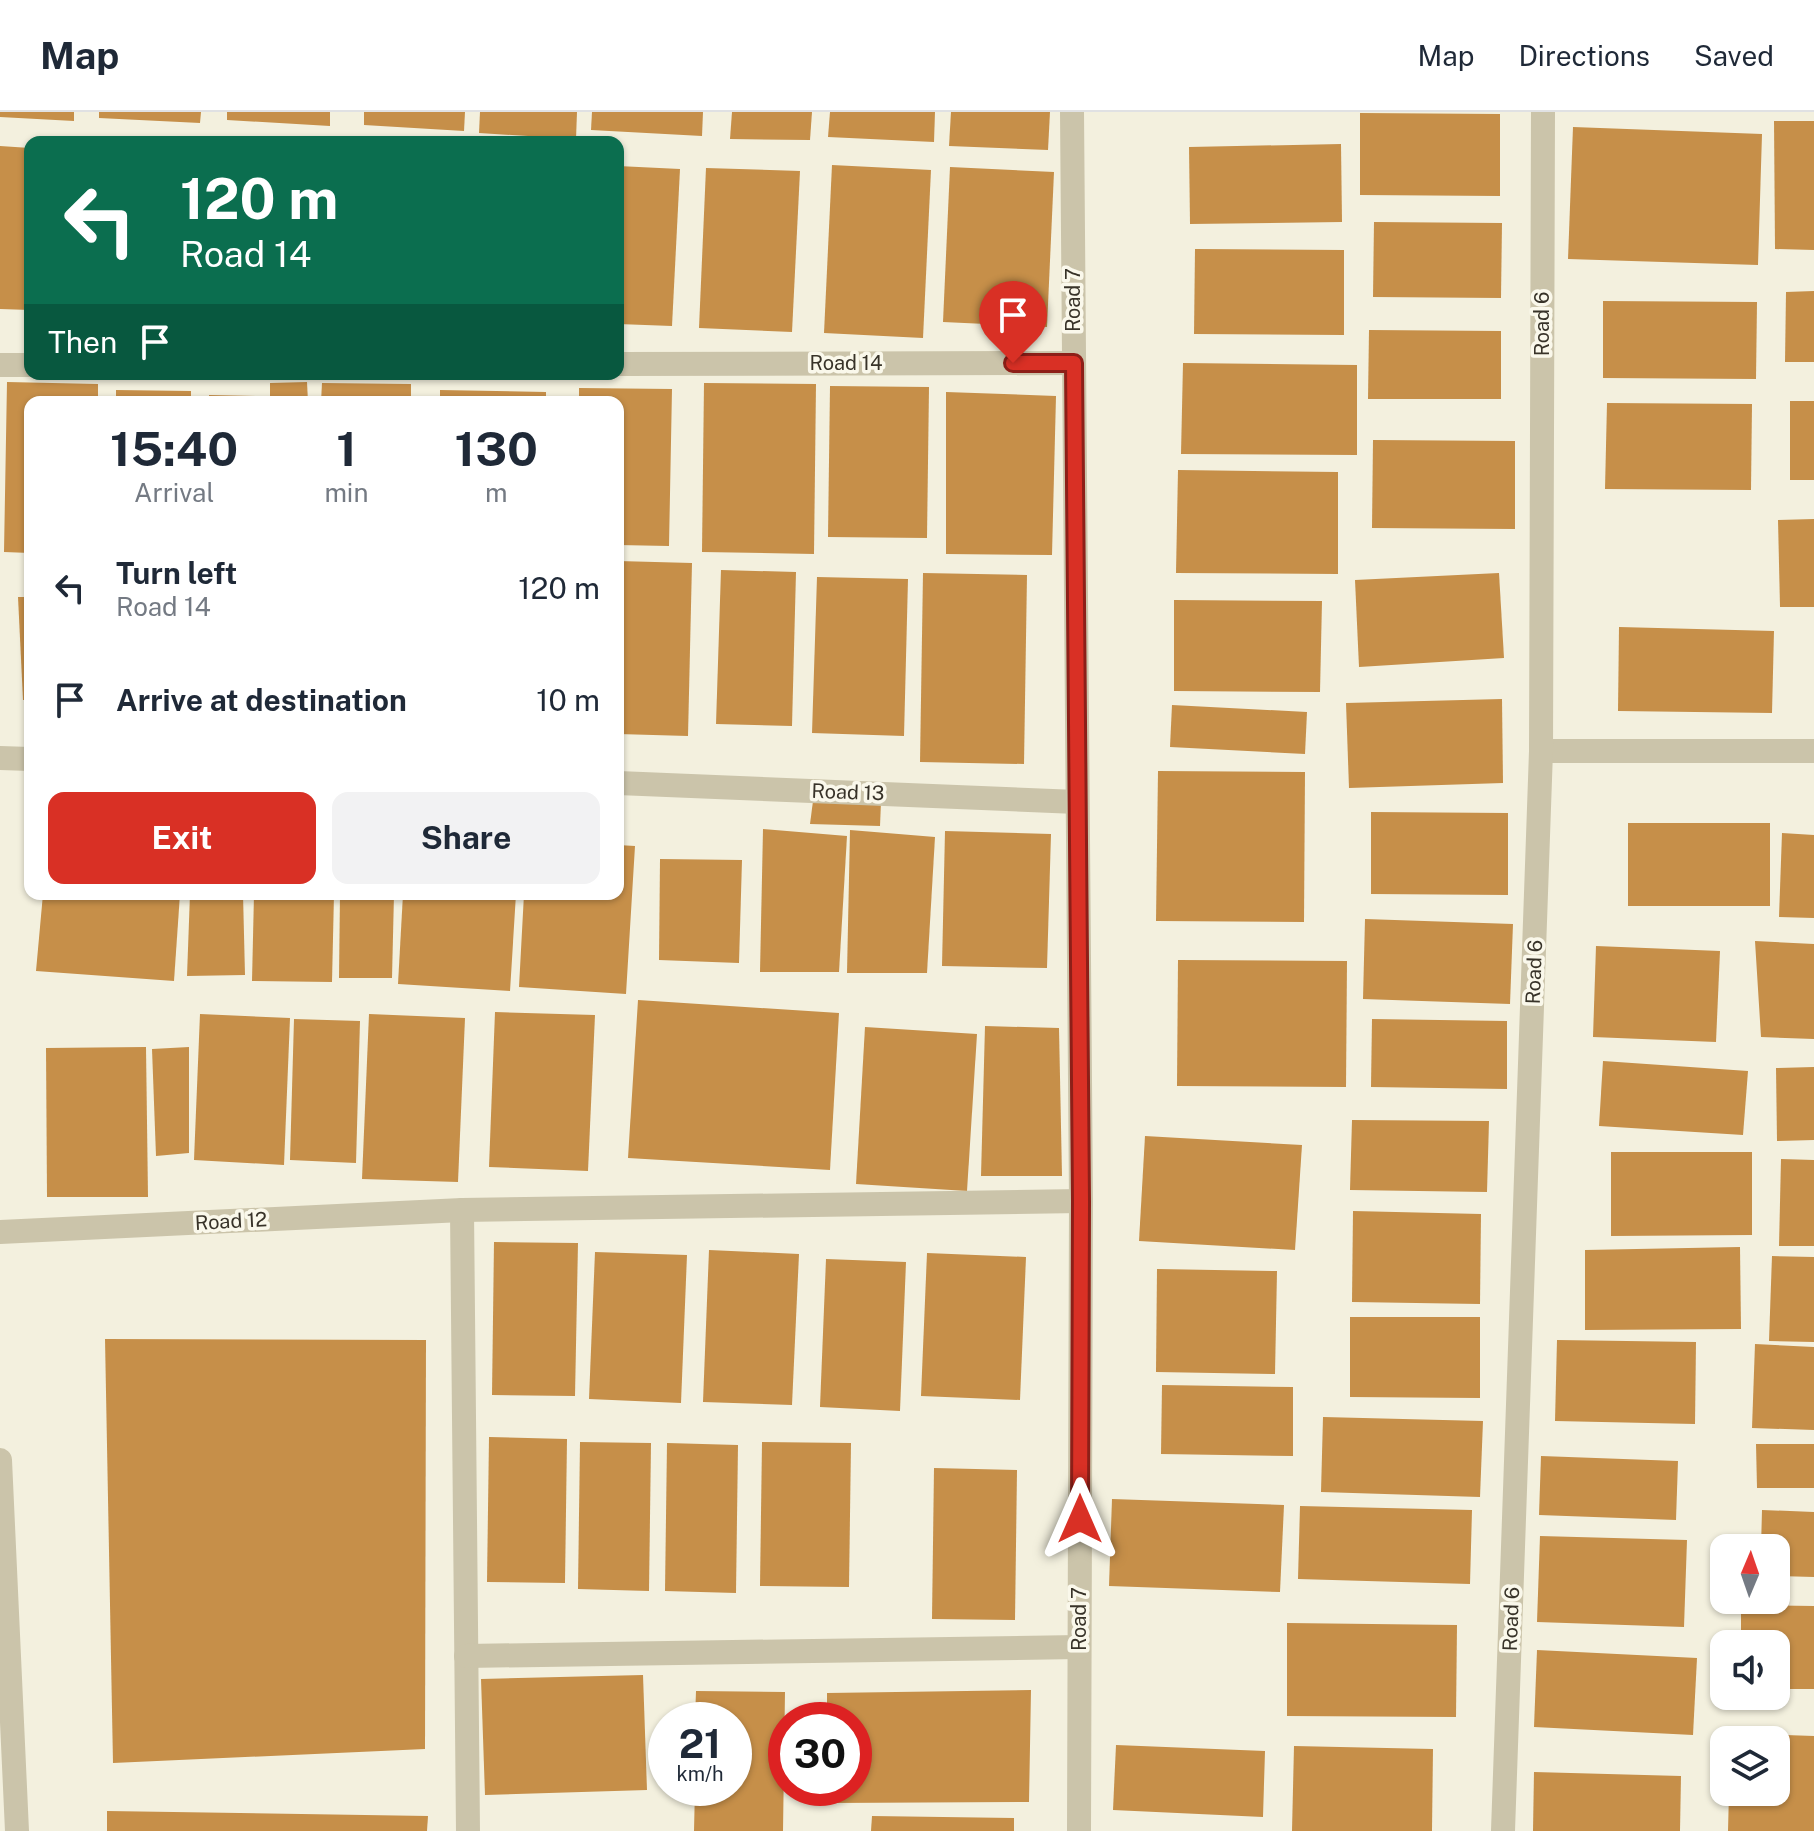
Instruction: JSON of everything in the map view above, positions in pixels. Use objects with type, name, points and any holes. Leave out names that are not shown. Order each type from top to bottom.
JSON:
[{"type":"street","name":"Road 7","points":[[1072,112],[1081,1201],[1079,1831]]},
{"type":"street","name":"Road 6","points":[[1503,1831],[1541,751],[1543,112]]},
{"type":"street","name":"Road 14","points":[[624,364],[1074,363]]},
{"type":"street","points":[[0,365],[24,365]]},
{"type":"street","points":[[1541,751],[1814,751]]},
{"type":"street","points":[[0,758],[24,759]]},
{"type":"street","name":"Road 13","points":[[624,783],[1077,802]]},
{"type":"street","name":"Road 12","points":[[0,1232],[462,1210],[1081,1201]]},
{"type":"street","points":[[462,1210],[468,1831]]},
{"type":"street","points":[[0,1460],[4,1630],[17,1831]]},
{"type":"street","points":[[466,1656],[1079,1647]]},
{"type":"building","points":[[0,112],[74,112],[74,121],[0,117]]},
{"type":"building","points":[[99,112],[201,112],[200,123],[99,118]]},
{"type":"building","points":[[227,112],[330,112],[330,126],[227,120]]},
{"type":"building","points":[[364,112],[465,112],[464,131],[364,125]]},
{"type":"building","points":[[480,112],[577,112],[576,136],[479,133]]},
{"type":"building","points":[[592,112],[703,112],[702,136],[591,130]]},
{"type":"building","points":[[732,112],[812,112],[810,140],[730,139]]},
{"type":"building","points":[[830,112],[935,112],[934,142],[828,137]]},
{"type":"building","points":[[951,112],[1050,112],[1048,150],[949,146]]},
{"type":"building","points":[[1360,113],[1500,114],[1500,196],[1360,195]]},
{"type":"building","points":[[1774,121],[1814,121],[1814,250],[1775,249]]},
{"type":"building","points":[[1573,127],[1762,134],[1758,265],[1568,259]]},
{"type":"building","points":[[1341,144],[1342,222],[1190,224],[1189,147]]},
{"type":"building","points":[[0,146],[24,148],[24,310],[0,309]]},
{"type":"building","points":[[832,165],[931,170],[923,338],[824,333]]},
{"type":"building","points":[[624,166],[680,169],[672,326],[624,324]]},
{"type":"building","points":[[950,167],[1054,172],[1047,327],[943,322]]},
{"type":"building","points":[[706,168],[800,171],[792,332],[699,328]]},
{"type":"building","points":[[1374,222],[1502,223],[1501,298],[1373,297]]},
{"type":"building","points":[[1195,249],[1344,250],[1344,335],[1194,334]]},
{"type":"building","points":[[1814,291],[1814,362],[1785,362],[1786,292]]},
{"type":"building","points":[[1603,301],[1757,302],[1756,379],[1603,378]]},
{"type":"building","points":[[1369,330],[1501,331],[1501,399],[1368,399]]},
{"type":"building","points":[[1183,363],[1357,365],[1357,455],[1181,454]]},
{"type":"building","points":[[7,382],[98,384],[98,396],[24,396],[24,553],[4,552]]},
{"type":"building","points":[[307,382],[308,396],[270,396],[270,383]]},
{"type":"building","points":[[322,383],[411,384],[411,396],[321,396]]},
{"type":"building","points":[[704,383],[816,384],[814,554],[702,552]]},
{"type":"building","points":[[830,386],[929,387],[927,538],[828,537]]},
{"type":"building","points":[[579,388],[672,389],[669,546],[624,545],[624,396],[579,396]]},
{"type":"building","points":[[116,390],[191,391],[191,396],[116,396]]},
{"type":"building","points":[[440,390],[546,392],[546,396],[440,396]]},
{"type":"building","points":[[946,392],[1056,396],[1052,555],[946,554]]},
{"type":"building","points":[[1790,401],[1814,401],[1814,480],[1790,480]]},
{"type":"building","points":[[1607,403],[1752,404],[1751,490],[1605,489]]},
{"type":"building","points":[[1373,440],[1515,441],[1515,529],[1372,528]]},
{"type":"building","points":[[1178,470],[1338,472],[1338,574],[1176,573]]},
{"type":"building","points":[[1814,519],[1814,607],[1780,607],[1778,520]]},
{"type":"building","points":[[624,561],[692,563],[688,736],[624,734]]},
{"type":"building","points":[[721,570],[796,572],[792,726],[716,724]]},
{"type":"building","points":[[923,573],[1027,575],[1024,764],[920,762]]},
{"type":"building","points":[[1499,573],[1504,658],[1359,667],[1355,580]]},
{"type":"building","points":[[817,577],[908,579],[904,736],[812,733]]},
{"type":"building","points":[[18,597],[24,597],[23,700]]},
{"type":"building","points":[[1174,600],[1322,601],[1320,692],[1174,691]]},
{"type":"building","points":[[1619,627],[1774,631],[1772,713],[1618,711]]},
{"type":"building","points":[[1502,699],[1503,783],[1349,788],[1346,703]]},
{"type":"building","points":[[1172,705],[1307,712],[1305,754],[1170,747]]},
{"type":"building","points":[[1158,771],[1305,772],[1304,922],[1156,921]]},
{"type":"building","points":[[813,801],[881,802],[880,826],[810,824]]},
{"type":"building","points":[[1371,812],[1508,813],[1508,895],[1371,894]]},
{"type":"building","points":[[1628,823],[1770,823],[1770,906],[1628,906]]},
{"type":"building","points":[[763,829],[847,836],[839,972],[760,972]]},
{"type":"building","points":[[850,830],[935,837],[927,973],[847,973]]},
{"type":"building","points":[[945,831],[1051,834],[1047,968],[942,966]]},
{"type":"building","points":[[1782,833],[1814,835],[1814,918],[1779,917]]},
{"type":"building","points":[[624,845],[635,846],[626,994],[519,987],[524,900],[624,900]]},
{"type":"building","points":[[660,859],[742,860],[739,963],[659,960]]},
{"type":"building","points":[[42,900],[180,900],[174,981],[36,971]]},
{"type":"building","points":[[190,900],[243,900],[245,975],[187,976]]},
{"type":"building","points":[[254,900],[334,900],[332,982],[252,981]]},
{"type":"building","points":[[340,900],[394,900],[392,978],[339,978]]},
{"type":"building","points":[[403,900],[516,900],[510,991],[398,984]]},
{"type":"building","points":[[1365,919],[1513,924],[1510,1004],[1363,999]]},
{"type":"building","points":[[1755,941],[1814,944],[1814,1039],[1761,1037]]},
{"type":"building","points":[[1596,946],[1720,951],[1716,1042],[1593,1037]]},
{"type":"building","points":[[1178,960],[1347,961],[1346,1087],[1177,1086]]},
{"type":"building","points":[[638,1000],[839,1013],[830,1170],[628,1158]]},
{"type":"building","points":[[495,1012],[595,1015],[588,1171],[489,1167]]},
{"type":"building","points":[[200,1014],[290,1018],[284,1165],[194,1160]]},
{"type":"building","points":[[369,1014],[465,1018],[458,1182],[362,1179]]},
{"type":"building","points":[[294,1019],[360,1021],[356,1163],[290,1160]]},
{"type":"building","points":[[1372,1019],[1507,1021],[1507,1089],[1371,1087]]},
{"type":"building","points":[[985,1026],[1059,1028],[1062,1176],[981,1176]]},
{"type":"building","points":[[865,1027],[977,1034],[967,1191],[856,1184]]},
{"type":"building","points":[[146,1047],[148,1197],[47,1197],[46,1048]]},
{"type":"building","points":[[189,1047],[189,1153],[156,1156],[152,1049]]},
{"type":"building","points":[[1603,1061],[1748,1071],[1743,1135],[1599,1126]]},
{"type":"building","points":[[1814,1067],[1814,1140],[1777,1141],[1776,1068]]},
{"type":"building","points":[[1352,1120],[1489,1121],[1487,1192],[1350,1190]]},
{"type":"building","points":[[1145,1136],[1302,1145],[1295,1250],[1139,1241]]},
{"type":"building","points":[[1611,1152],[1752,1152],[1752,1235],[1611,1236]]},
{"type":"building","points":[[1781,1159],[1814,1160],[1814,1246],[1779,1246]]},
{"type":"building","points":[[1353,1211],[1481,1214],[1480,1304],[1352,1302]]},
{"type":"building","points":[[494,1242],[578,1243],[575,1396],[492,1395]]},
{"type":"building","points":[[1740,1247],[1741,1329],[1585,1330],[1585,1250]]},
{"type":"building","points":[[709,1250],[799,1254],[792,1405],[703,1402]]},
{"type":"building","points":[[595,1252],[687,1255],[681,1403],[589,1399]]},
{"type":"building","points":[[927,1253],[1026,1257],[1020,1400],[921,1396]]},
{"type":"building","points":[[1772,1256],[1814,1257],[1814,1342],[1769,1341]]},
{"type":"building","points":[[826,1259],[906,1262],[900,1411],[820,1407]]},
{"type":"building","points":[[1157,1269],[1277,1271],[1275,1374],[1156,1372]]},
{"type":"building","points":[[1350,1317],[1480,1317],[1480,1398],[1350,1397]]},
{"type":"building","points":[[105,1339],[426,1340],[425,1749],[113,1763]]},
{"type":"building","points":[[1557,1340],[1696,1342],[1695,1424],[1555,1421]]},
{"type":"building","points":[[1755,1344],[1814,1347],[1814,1430],[1752,1428]]},
{"type":"building","points":[[1162,1385],[1293,1387],[1293,1456],[1161,1454]]},
{"type":"building","points":[[1323,1417],[1483,1421],[1480,1497],[1321,1492]]},
{"type":"building","points":[[489,1437],[567,1439],[565,1583],[487,1582]]},
{"type":"building","points":[[580,1442],[651,1443],[649,1591],[578,1589]]},
{"type":"building","points":[[762,1442],[851,1443],[849,1587],[760,1586]]},
{"type":"building","points":[[667,1443],[738,1445],[736,1593],[665,1591]]},
{"type":"building","points":[[1756,1444],[1814,1444],[1814,1488],[1757,1488]]},
{"type":"building","points":[[1541,1456],[1678,1461],[1676,1520],[1539,1515]]},
{"type":"building","points":[[934,1468],[1017,1470],[1015,1620],[932,1619]]},
{"type":"building","points":[[1112,1499],[1284,1505],[1280,1592],[1109,1586]]},
{"type":"building","points":[[1300,1506],[1472,1510],[1470,1584],[1298,1579]]},
{"type":"building","points":[[1762,1510],[1814,1512],[1814,1577],[1790,1576],[1790,1534],[1761,1534]]},
{"type":"building","points":[[1540,1536],[1687,1540],[1684,1627],[1537,1622]]},
{"type":"building","points":[[1790,1606],[1814,1606],[1814,1689],[1790,1689],[1790,1630],[1741,1630],[1741,1614],[1790,1614]]},
{"type":"building","points":[[1287,1623],[1457,1625],[1456,1717],[1287,1716]]},
{"type":"building","points":[[1537,1650],[1697,1658],[1693,1735],[1534,1727]]},
{"type":"building","points":[[643,1675],[647,1790],[485,1795],[481,1679]]},
{"type":"building","points":[[1031,1690],[1029,1802],[872,1803],[872,1702],[827,1702],[827,1693]]},
{"type":"building","points":[[696,1691],[785,1692],[785,1702],[768,1702],[768,1806],[783,1806],[783,1831],[694,1831],[695,1806],[752,1806],[752,1702],[696,1702]]},
{"type":"building","points":[[1790,1735],[1814,1736],[1814,1831],[1728,1831],[1729,1806],[1790,1806]]},
{"type":"building","points":[[1116,1745],[1265,1751],[1263,1817],[1113,1810]]},
{"type":"building","points":[[1294,1746],[1433,1749],[1432,1831],[1292,1831]]},
{"type":"building","points":[[1534,1772],[1681,1776],[1680,1831],[1533,1831]]},
{"type":"building","points":[[107,1811],[428,1816],[427,1831],[107,1831]]},
{"type":"building","points":[[872,1816],[1014,1818],[1014,1831],[871,1831]]},
{"type":"route","points":[[1013,363],[1074,363],[1081,1201],[1080,1519]]}]
